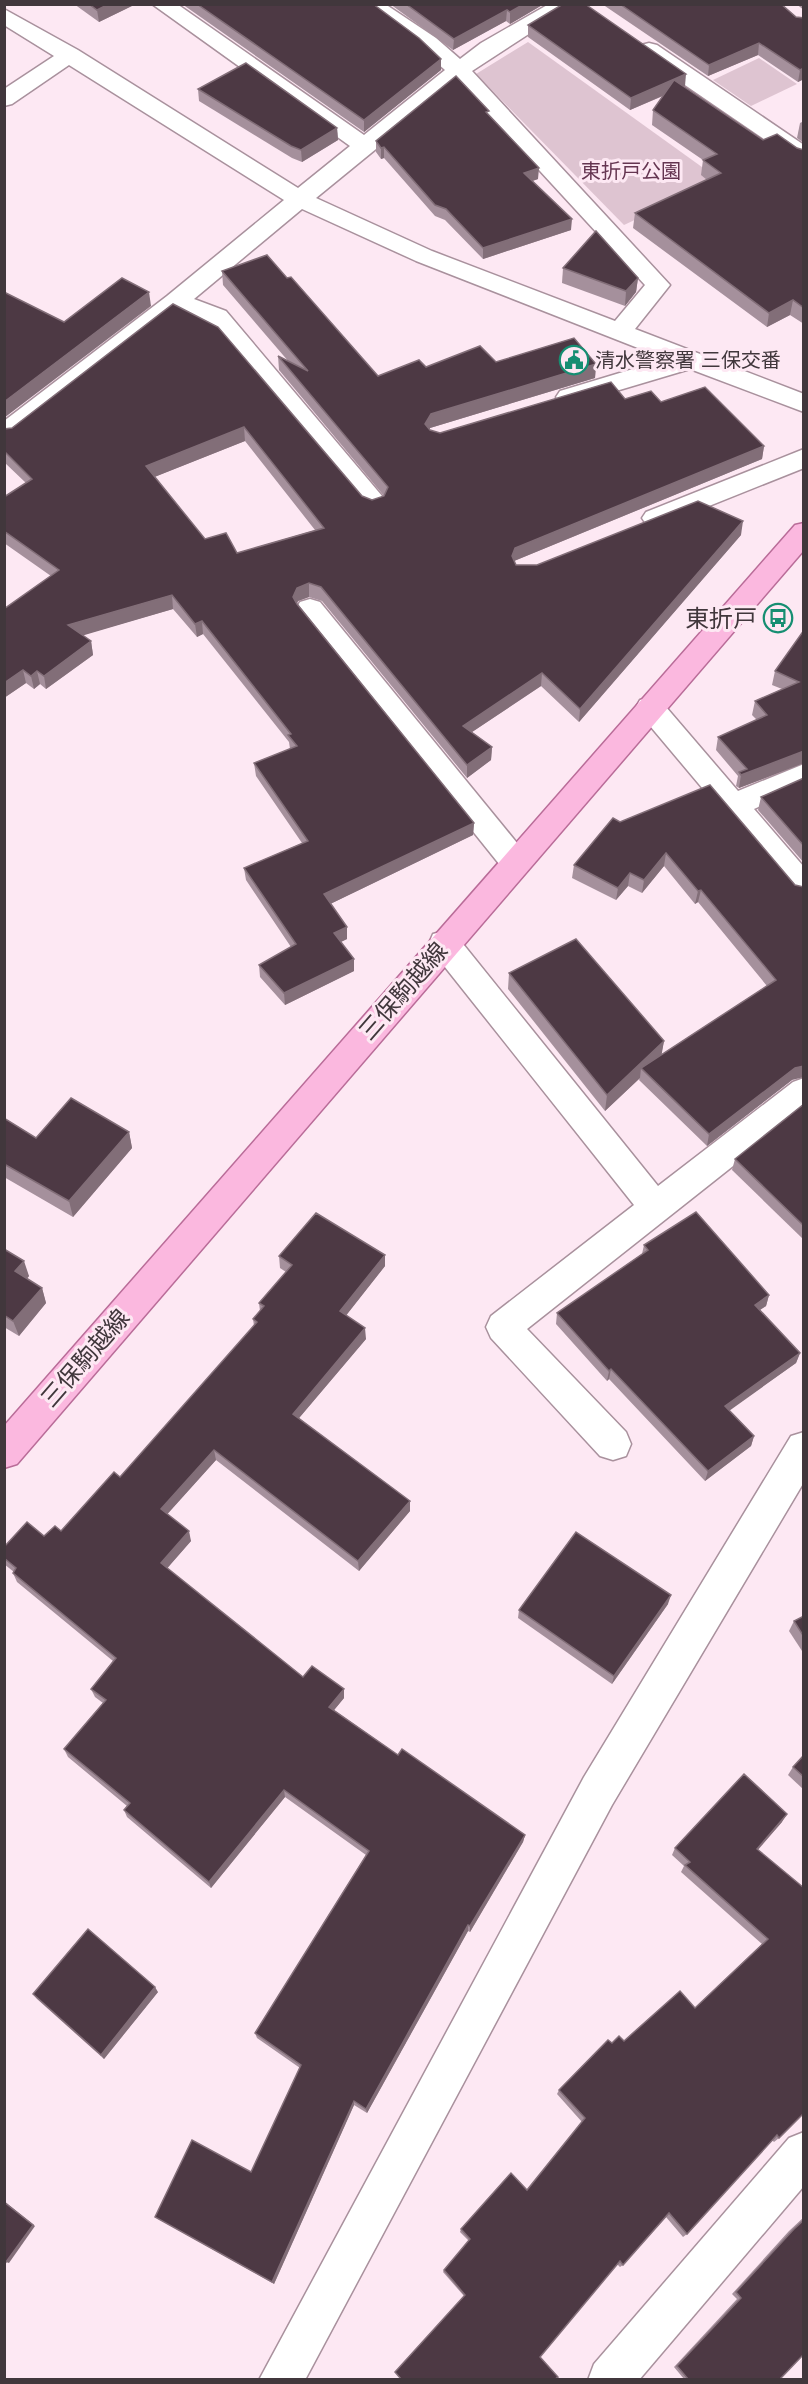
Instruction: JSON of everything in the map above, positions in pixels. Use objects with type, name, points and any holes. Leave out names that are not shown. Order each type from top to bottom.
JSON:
[{"type":"main road","name":"三保駒越線","points":[[4,1452],[444,943],[804,532]]},
{"type":"street","points":[[162,4],[365,146]]},
{"type":"street","points":[[370,4],[428,43],[459,70],[658,285],[620,333]]},
{"type":"street","points":[[4,434],[301,200],[459,70],[489,48],[565,4]]},
{"type":"street","points":[[4,15],[301,200],[424,256],[804,404]]},
{"type":"street","points":[[631,38],[804,156]]},
{"type":"street","points":[[4,99],[70,55]]},
{"type":"street","points":[[176,300],[217,317],[373,502]]},
{"type":"street","points":[[543,405],[691,360]]},
{"type":"street","points":[[637,525],[804,458]]},
{"type":"street","points":[[310,609],[515,862]]},
{"type":"street","points":[[650,707],[804,888]]},
{"type":"street","points":[[733,805],[804,775]]},
{"type":"street","points":[[444,943],[655,1207]]},
{"type":"street","points":[[613,1444],[503,1327],[655,1207],[799,1101]]},
{"type":"street","points":[[281,2379],[598,1791],[804,1448]]},
{"type":"street","points":[[610,2379],[804,2153]]},
{"type":"green space","name":"東折戸公園","points":[[528,42],[720,180],[624,225],[476,74]]},
{"type":"green space","points":[[759,58],[797,84],[751,106],[713,80]]},
{"type":"building","points":[[89,4],[109,4],[97,10]]},
{"type":"building","points":[[197,4],[373,4],[419,38],[441,59],[364,120]]},
{"type":"building","points":[[406,4],[524,4],[510,12],[507,10],[454,39]]},
{"type":"building","points":[[563,4],[585,4],[686,74],[631,98],[528,25]]},
{"type":"building","points":[[620,4],[781,4],[796,17],[804,18],[804,68],[800,70],[759,43],[709,65]]},
{"type":"building","points":[[246,63],[337,128],[301,150],[198,89]]},
{"type":"building","points":[[456,76],[489,111],[486,112],[539,168],[524,173],[572,219],[483,248],[446,209],[435,205],[384,147],[381,148],[376,141]]},
{"type":"building","points":[[674,80],[763,140],[777,134],[797,148],[804,150],[804,308],[793,300],[769,313],[635,213],[721,173],[703,160],[717,154],[653,110]]},
{"type":"building","points":[[596,231],[638,278],[626,291],[563,268]]},
{"type":"building","points":[[267,255],[287,278],[291,277],[378,376],[419,360],[426,367],[480,346],[496,362],[574,338],[596,364],[431,414],[425,424],[430,430],[440,433],[611,382],[625,399],[651,391],[661,402],[705,387],[764,446],[515,548],[512,556],[516,565],[537,565],[698,501],[743,521],[580,709],[542,673],[463,726],[492,747],[467,765],[321,587],[309,583],[297,588],[293,597],[297,604],[474,823],[324,894],[347,927],[334,933],[354,959],[284,993],[259,965],[296,944],[244,868],[308,841],[254,763],[297,746],[288,735],[291,734],[202,621],[195,624],[172,595],[68,625],[91,641],[44,676],[37,671],[31,676],[23,670],[4,683],[4,609],[59,570],[4,531],[4,497],[32,479],[4,451],[4,429],[12,428],[173,304],[218,327],[362,496],[372,500],[384,496],[388,487],[278,356],[308,371],[222,271]],"holes":[[[244,427],[324,528],[237,553],[226,533],[205,539],[146,466]]]},
{"type":"building","points":[[122,278],[149,292],[4,402],[4,292],[64,322]]},
{"type":"building","points":[[804,630],[804,751],[741,775],[739,772],[747,769],[718,737],[767,715],[755,701],[799,682],[775,671]]},
{"type":"building","points":[[804,778],[804,846],[761,797]]},
{"type":"building","points":[[710,785],[795,885],[804,887],[804,1066],[795,1068],[709,1134],[641,1068],[776,980],[701,890],[698,891],[666,853],[644,880],[630,873],[618,888],[574,865],[613,818],[620,822]]},
{"type":"building","points":[[576,939],[664,1041],[607,1095],[509,973]]},
{"type":"building","points":[[71,1098],[129,1132],[69,1201],[4,1164],[4,1118],[36,1138]]},
{"type":"building","points":[[804,1104],[804,1226],[735,1159]]},
{"type":"building","points":[[696,1212],[769,1295],[755,1305],[800,1353],[725,1406],[754,1436],[708,1471],[611,1369],[609,1371],[557,1313],[648,1250],[644,1245]]},
{"type":"building","points":[[316,1213],[385,1255],[340,1311],[365,1328],[293,1414],[410,1501],[358,1561],[214,1450],[161,1509],[189,1531],[161,1563],[303,1677],[312,1666],[344,1689],[329,1707],[398,1755],[402,1749],[525,1835],[470,1926],[468,1925],[366,2109],[354,2101],[272,2282],[155,2217],[192,2140],[251,2172],[301,2065],[255,2033],[369,1851],[284,1790],[209,1882],[124,1810],[130,1803],[64,1749],[106,1700],[91,1689],[116,1658],[13,1573],[16,1568],[4,1558],[4,1547],[27,1522],[44,1536],[55,1526],[61,1531],[114,1472],[120,1477],[257,1322],[253,1319],[264,1306],[259,1303],[292,1265],[279,1256]]},
{"type":"building","points":[[4,1249],[24,1261],[15,1271],[42,1288],[13,1321],[4,1315]]},
{"type":"building","points":[[576,1532],[671,1595],[614,1676],[519,1610]]},
{"type":"building","points":[[804,1616],[804,1637],[794,1621]]},
{"type":"building","points":[[804,1755],[804,1777],[793,1767]]},
{"type":"building","points":[[744,1774],[787,1814],[757,1849],[804,1888],[804,2113],[779,2138],[777,2135],[687,2234],[669,2213],[623,2265],[620,2261],[540,2357],[558,2377],[555,2379],[401,2379],[395,2372],[465,2295],[444,2270],[470,2239],[461,2229],[511,2173],[527,2190],[585,2118],[559,2090],[608,2040],[612,2043],[619,2036],[624,2041],[680,1991],[695,2008],[768,1939],[685,1865],[690,1862],[675,1848]]},
{"type":"building","points":[[88,1929],[155,1987],[101,2055],[33,1994]]},
{"type":"building","points":[[4,2202],[33,2225],[6,2262],[4,2260]]},
{"type":"building","points":[[804,2220],[804,2354],[780,2379],[688,2379],[677,2366],[741,2298],[736,2292]]},
{"type":"place","name":"清水警察署 三保交番","points":[[574,360]]},
{"type":"place","name":"東折戸","points":[[778,618]]}]
